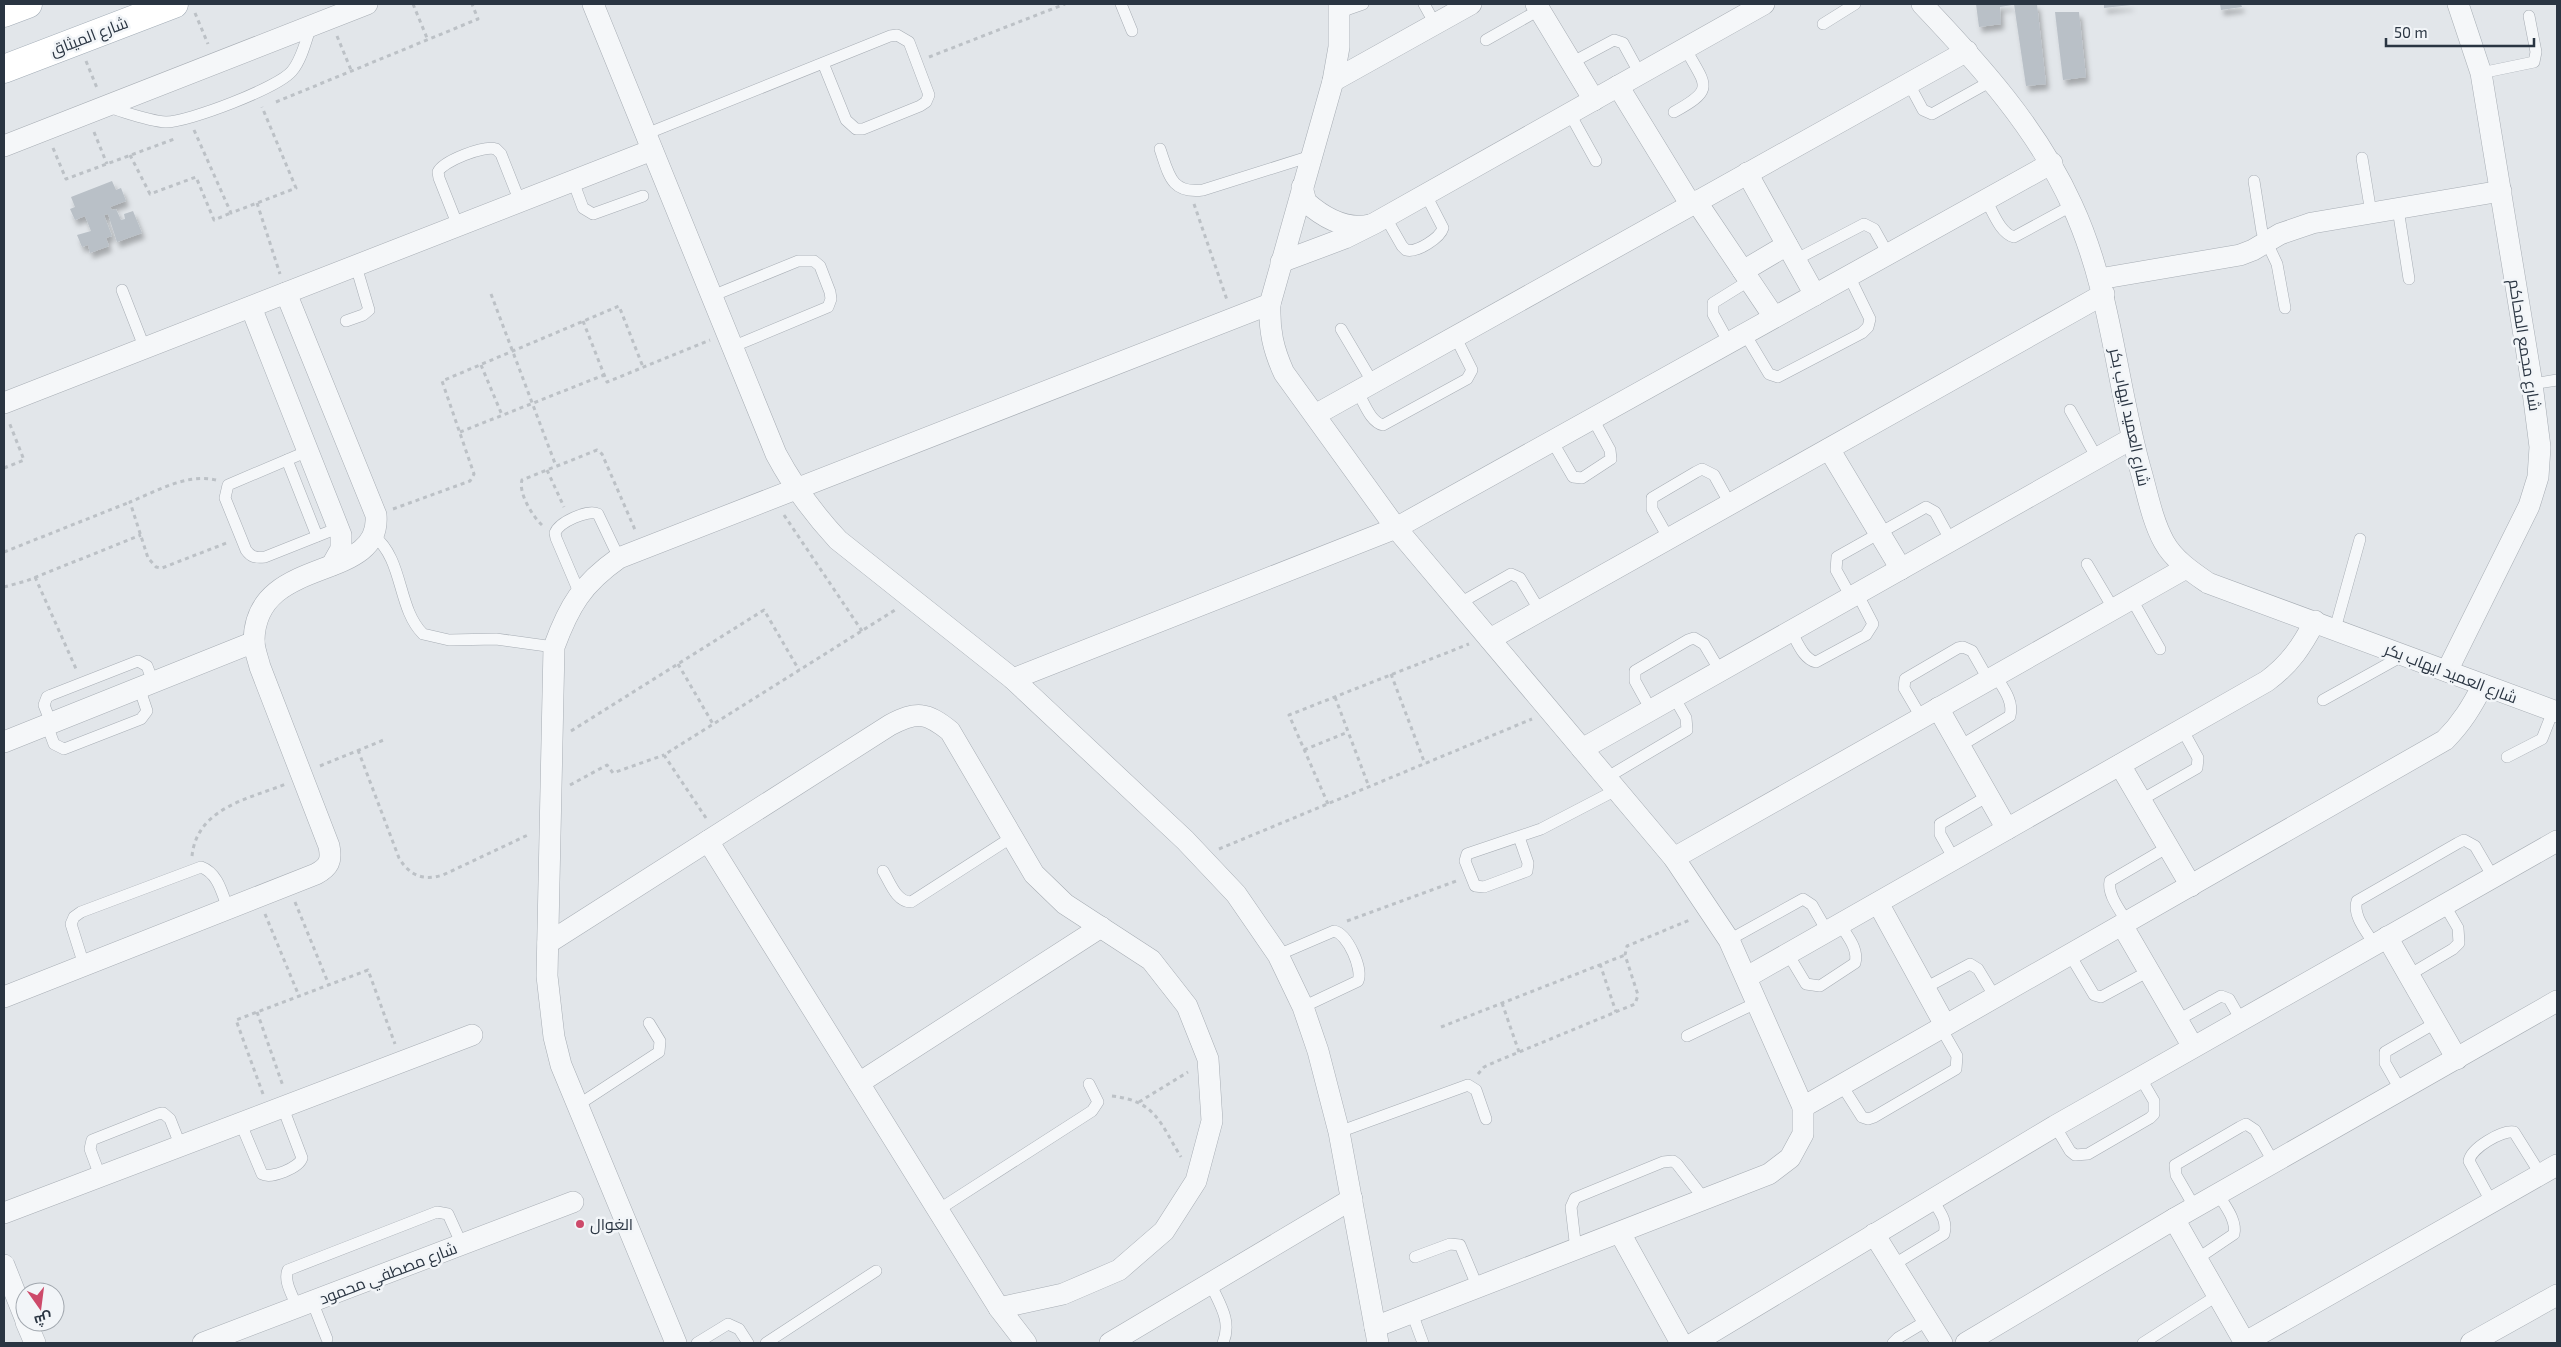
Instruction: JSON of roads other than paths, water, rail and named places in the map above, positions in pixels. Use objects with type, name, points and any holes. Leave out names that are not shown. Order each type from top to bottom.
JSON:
[{"type":"main road","points":[[4,14],[28,4]]},
{"type":"main road","name":"شارع الميثاق","points":[[4,69],[184,8]]},
{"type":"street","points":[[4,146],[45,132],[96,110],[367,4]]},
{"type":"street","points":[[593,4],[776,454],[795,488],[815,516],[838,540],[1013,679],[1200,857],[1236,894],[1278,955],[1303,1007],[1318,1051],[1339,1132],[1377,1335],[1412,1313],[1769,1174],[1790,1158],[1803,1134],[1803,1107],[1747,977],[1712,911],[1674,858],[1396,528],[1284,373],[1274,352],[1269,328],[1270,304],[1333,81],[1339,47],[1340,8]]},
{"type":"street","points":[[1333,81],[1471,4]]},
{"type":"street","points":[[1281,262],[1329,245],[1380,221],[1764,4]]},
{"type":"street","name":"شارع العميد ايهاب بكر","points":[[1922,4],[1993,80],[2052,163],[2073,205],[2101,286],[2131,439],[2153,514],[2165,544],[2186,568],[2208,583],[2315,621],[2555,712]]},
{"type":"street","name":"شارع مجمع المحاكم","points":[[2447,671],[2534,492],[2540,447],[2532,384],[2481,73],[2458,4]]},
{"type":"street","points":[[1538,7],[1594,100]]},
{"type":"street","points":[[1315,415],[1967,51]]},
{"type":"street","points":[[1618,86],[1694,203],[1774,317]]},
{"type":"street","points":[[5,411],[145,349],[573,181],[649,142]]},
{"type":"street","points":[[1013,679],[1396,528],[2052,163]]},
{"type":"street","points":[[1747,173],[1815,294]]},
{"type":"street","points":[[1302,187],[1306,202],[1336,222],[1362,226],[1380,221]]},
{"type":"street","points":[[1489,638],[1829,449],[2101,286],[2240,255],[2296,227],[2501,191]]},
{"type":"street","points":[[1746,276],[1791,252]]},
{"type":"street","points":[[4,997],[288,885],[326,868],[331,858],[329,846],[260,667],[254,642],[257,618],[269,598],[288,582],[355,555],[369,546],[377,526],[376,515],[286,293]]},
{"type":"street","points":[[676,1343],[561,1065],[554,1037],[547,976],[554,647],[566,613],[579,592],[597,573],[618,558],[1270,304]]},
{"type":"street","points":[[251,307],[338,528],[341,549],[332,565]]},
{"type":"street","points":[[1582,749],[2131,439]]},
{"type":"street","points":[[1829,449],[1901,568]]},
{"type":"street","points":[[1674,858],[2186,568]]},
{"type":"street","points":[[1747,977],[2267,681],[2286,667],[2300,649],[2315,621]]},
{"type":"street","points":[[4,742],[254,642]]},
{"type":"street","points":[[1803,1107],[2445,740],[2459,726],[2471,709],[2483,685]]},
{"type":"street","points":[[1930,713],[1960,746],[2007,829]]},
{"type":"street","points":[[548,943],[890,725],[910,715],[932,717],[950,731],[1034,874],[1064,904],[1151,960],[1187,1006],[1208,1060],[1212,1121],[1196,1181],[1164,1231],[1118,1270],[1063,1294],[999,1308]]},
{"type":"street","points":[[2120,765],[2191,886]]},
{"type":"street","points":[[712,838],[859,1083],[999,1308],[1026,1343]]},
{"type":"street","points":[[1694,1343],[2055,1126],[2557,840]]},
{"type":"street","points":[[1878,902],[1925,988],[1943,1027]]},
{"type":"street","points":[[2125,923],[2149,971],[2194,1047]]},
{"type":"street","points":[[859,1083],[1101,927]]},
{"type":"street","points":[[2381,941],[2409,975],[2457,1059]]},
{"type":"street","points":[[1966,1343],[2174,1219],[2557,1001]]},
{"type":"street","points":[[4,1213],[402,1064],[472,1035]]},
{"type":"street","points":[[2174,1219],[2244,1343],[2549,1170]]},
{"type":"street","points":[[1110,1343],[1352,1199]]},
{"type":"street","name":"شارع مصطفي محمود","points":[[203,1343],[573,1202]]},
{"type":"street","points":[[1620,1233],[1681,1343]]},
{"type":"street","points":[[1874,1234],[1942,1343]]},
{"type":"street","points":[[4,1265],[15,1293]]},
{"type":"street","points":[[2471,1343],[2557,1295]]},
{"type":"lane","points":[[1121,4],[1132,31]]},
{"type":"lane","points":[[1340,8],[1363,4]]},
{"type":"lane","points":[[1424,4],[1435,24]]},
{"type":"lane","points":[[1823,24],[1855,4]]},
{"type":"lane","points":[[1486,40],[1538,7]]},
{"type":"lane","points":[[2481,73],[2534,62],[2536,52],[2529,16]]},
{"type":"lane","points":[[96,110],[166,122],[189,118],[256,92],[285,78],[292,71],[321,22]]},
{"type":"lane","points":[[649,142],[823,63],[897,35],[908,42],[917,62],[927,88],[926,102],[863,129],[856,129],[850,126],[823,63]]},
{"type":"lane","points":[[1571,63],[1614,40],[1623,43],[1640,74]]},
{"type":"lane","points":[[1674,112],[1698,99],[1702,92],[1703,84],[1700,76],[1684,48]]},
{"type":"lane","points":[[1908,84],[1923,110],[1932,114],[1993,80]]},
{"type":"lane","points":[[1570,114],[1596,161]]},
{"type":"lane","points":[[458,226],[438,172],[445,164],[484,148],[496,149],[501,154],[520,202]]},
{"type":"lane","points":[[1160,149],[1169,175],[1177,186],[1190,191],[1203,190],[1311,156]]},
{"type":"lane","points":[[2362,158],[2371,213]]},
{"type":"lane","points":[[573,181],[583,208],[593,214],[643,196]]},
{"type":"lane","points":[[2254,181],[2266,243],[2277,264],[2285,308]]},
{"type":"lane","points":[[1380,221],[1406,250],[1411,251],[1423,245],[1438,236],[1443,228],[1426,195]]},
{"type":"lane","points":[[1986,200],[2004,231],[2014,237],[2073,205]]},
{"type":"lane","points":[[2398,209],[2409,279]]},
{"type":"lane","points":[[1791,252],[1864,224],[1874,230],[1888,254]]},
{"type":"lane","points":[[712,296],[798,261],[814,261],[820,266],[830,292],[831,299],[828,307],[730,340]]},
{"type":"lane","points":[[346,321],[363,315],[369,310],[356,266]]},
{"type":"lane","points":[[1746,276],[1713,303],[1713,314],[1769,374],[1778,377],[1862,333],[1868,327],[1870,318],[1848,276]]},
{"type":"lane","points":[[122,290],[145,349]]},
{"type":"lane","points":[[1341,329],[1365,387],[1373,418],[1377,423],[1383,425],[1467,379],[1472,370],[1455,336]]},
{"type":"lane","points":[[2532,384],[2557,380]]},
{"type":"lane","points":[[2070,410],[2097,458]]},
{"type":"lane","points":[[1552,441],[1573,477],[1582,478],[1608,463],[1612,455],[1593,419]]},
{"type":"lane","points":[[308,451],[228,484],[225,498],[250,556],[257,558],[338,528]]},
{"type":"lane","points":[[287,460],[318,536]]},
{"type":"lane","points":[[1669,539],[1652,509],[1652,498],[1696,472],[1702,469],[1714,475],[1730,504]]},
{"type":"lane","points":[[1791,631],[1806,656],[1816,662],[1871,630],[1872,624],[1836,570],[1837,557],[1879,532],[1926,507],[1934,512],[1951,541]]},
{"type":"lane","points":[[579,592],[555,533],[560,526],[588,513],[598,514],[618,558]]},
{"type":"lane","points":[[374,536],[387,551],[413,620],[423,634],[450,640],[496,639],[554,647]]},
{"type":"lane","points":[[2335,629],[2360,540]]},
{"type":"lane","points":[[2087,564],[2160,650]]},
{"type":"lane","points":[[1460,603],[1511,574],[1520,578],[1540,611]]},
{"type":"lane","points":[[1651,710],[1634,681],[1635,671],[1688,640],[1700,640],[1720,671]]},
{"type":"lane","points":[[1930,713],[1904,688],[1905,679],[1958,648],[1963,646],[1972,651],[2010,700],[2012,708],[2010,716],[1960,746]]},
{"type":"lane","points":[[2323,700],[2404,655]]},
{"type":"lane","points":[[138,661],[147,666],[146,685],[147,712],[141,719],[64,749],[54,744],[44,705],[47,697],[138,661]]},
{"type":"lane","points":[[1519,837],[1528,863],[1527,871],[1480,888],[1476,886],[1465,861],[1467,854],[1541,829],[1611,784],[1687,730],[1686,718],[1674,697]]},
{"type":"lane","points":[[2506,757],[2542,739],[2555,712]]},
{"type":"lane","points":[[2140,800],[2197,768],[2198,758],[2182,729]]},
{"type":"lane","points":[[1954,859],[1940,834],[1940,824],[1988,796]]},
{"type":"lane","points":[[883,871],[899,898],[904,902],[911,902],[1012,837]]},
{"type":"lane","points":[[2381,941],[2357,914],[2355,907],[2357,901],[2441,852],[2464,840],[2470,842],[2475,846],[2493,877]]},
{"type":"lane","points":[[2125,923],[2110,893],[2108,887],[2110,881],[2168,847]]},
{"type":"lane","points":[[84,965],[72,932],[71,924],[74,917],[81,912],[192,868],[201,867],[210,870],[215,877],[228,908]]},
{"type":"lane","points":[[1729,940],[1803,899],[1812,905],[1855,949],[1857,956],[1855,963],[1820,986],[1806,984],[1788,954]]},
{"type":"lane","points":[[2409,975],[2453,949],[2458,943],[2458,928],[2444,904]]},
{"type":"lane","points":[[1278,955],[1334,931],[1345,937],[1361,975],[1358,981],[1303,1007]]},
{"type":"lane","points":[[2070,954],[2094,995],[2101,997],[2149,971]]},
{"type":"lane","points":[[1925,988],[1970,964],[1978,969],[1994,997]]},
{"type":"lane","points":[[2178,1020],[2221,996],[2229,999],[2241,1020]]},
{"type":"lane","points":[[1687,1036],[1758,1002]]},
{"type":"lane","points":[[2400,1091],[2384,1063],[2385,1052],[2436,1022]]},
{"type":"lane","points":[[578,1105],[659,1052],[660,1041],[649,1023]]},
{"type":"lane","points":[[1841,1084],[1862,1118],[1874,1118],[1956,1069],[1957,1056],[1943,1027]]},
{"type":"lane","points":[[2055,1126],[2070,1151],[2075,1155],[2082,1156],[2104,1145],[2154,1114],[2154,1101],[2140,1077]]},
{"type":"lane","points":[[938,1210],[1092,1111],[1098,1102],[1089,1084]]},
{"type":"lane","points":[[1339,1132],[1464,1086],[1473,1086],[1486,1119]]},
{"type":"lane","points":[[241,1124],[262,1174],[271,1176],[298,1165],[302,1158],[281,1109]]},
{"type":"lane","points":[[100,1176],[90,1149],[92,1140],[150,1117],[163,1113],[168,1115],[181,1147]]},
{"type":"lane","points":[[2195,1208],[2176,1175],[2175,1165],[2210,1144],[2246,1124],[2252,1126],[2274,1163]]},
{"type":"lane","points":[[2492,1203],[2469,1161],[2470,1155],[2474,1151],[2501,1134],[2507,1131],[2514,1132],[2549,1170]]},
{"type":"lane","points":[[1576,1250],[1572,1207],[1575,1198],[1668,1160],[1677,1164],[1705,1200]]},
{"type":"lane","points":[[2197,1259],[2234,1234],[2236,1227],[2218,1194]]},
{"type":"lane","points":[[1893,1265],[1944,1234],[1946,1227],[1944,1220],[1932,1200]]},
{"type":"lane","points":[[327,1339],[305,1304],[287,1282],[288,1270],[437,1212],[448,1214],[462,1244]]},
{"type":"lane","points":[[1415,1258],[1450,1244],[1460,1245],[1478,1288]]},
{"type":"lane","points":[[766,1343],[876,1271]]},
{"type":"lane","points":[[1211,1284],[1226,1317],[1228,1330],[1223,1343]]},
{"type":"lane","points":[[2143,1343],[2218,1295]]},
{"type":"lane","points":[[1412,1313],[1424,1343]]},
{"type":"lane","points":[[1893,1343],[1928,1320]]},
{"type":"lane","points":[[697,1343],[728,1324],[739,1329],[748,1343]]},
{"type":"place","name":"الغوال","points":[[580,1224]]}]
